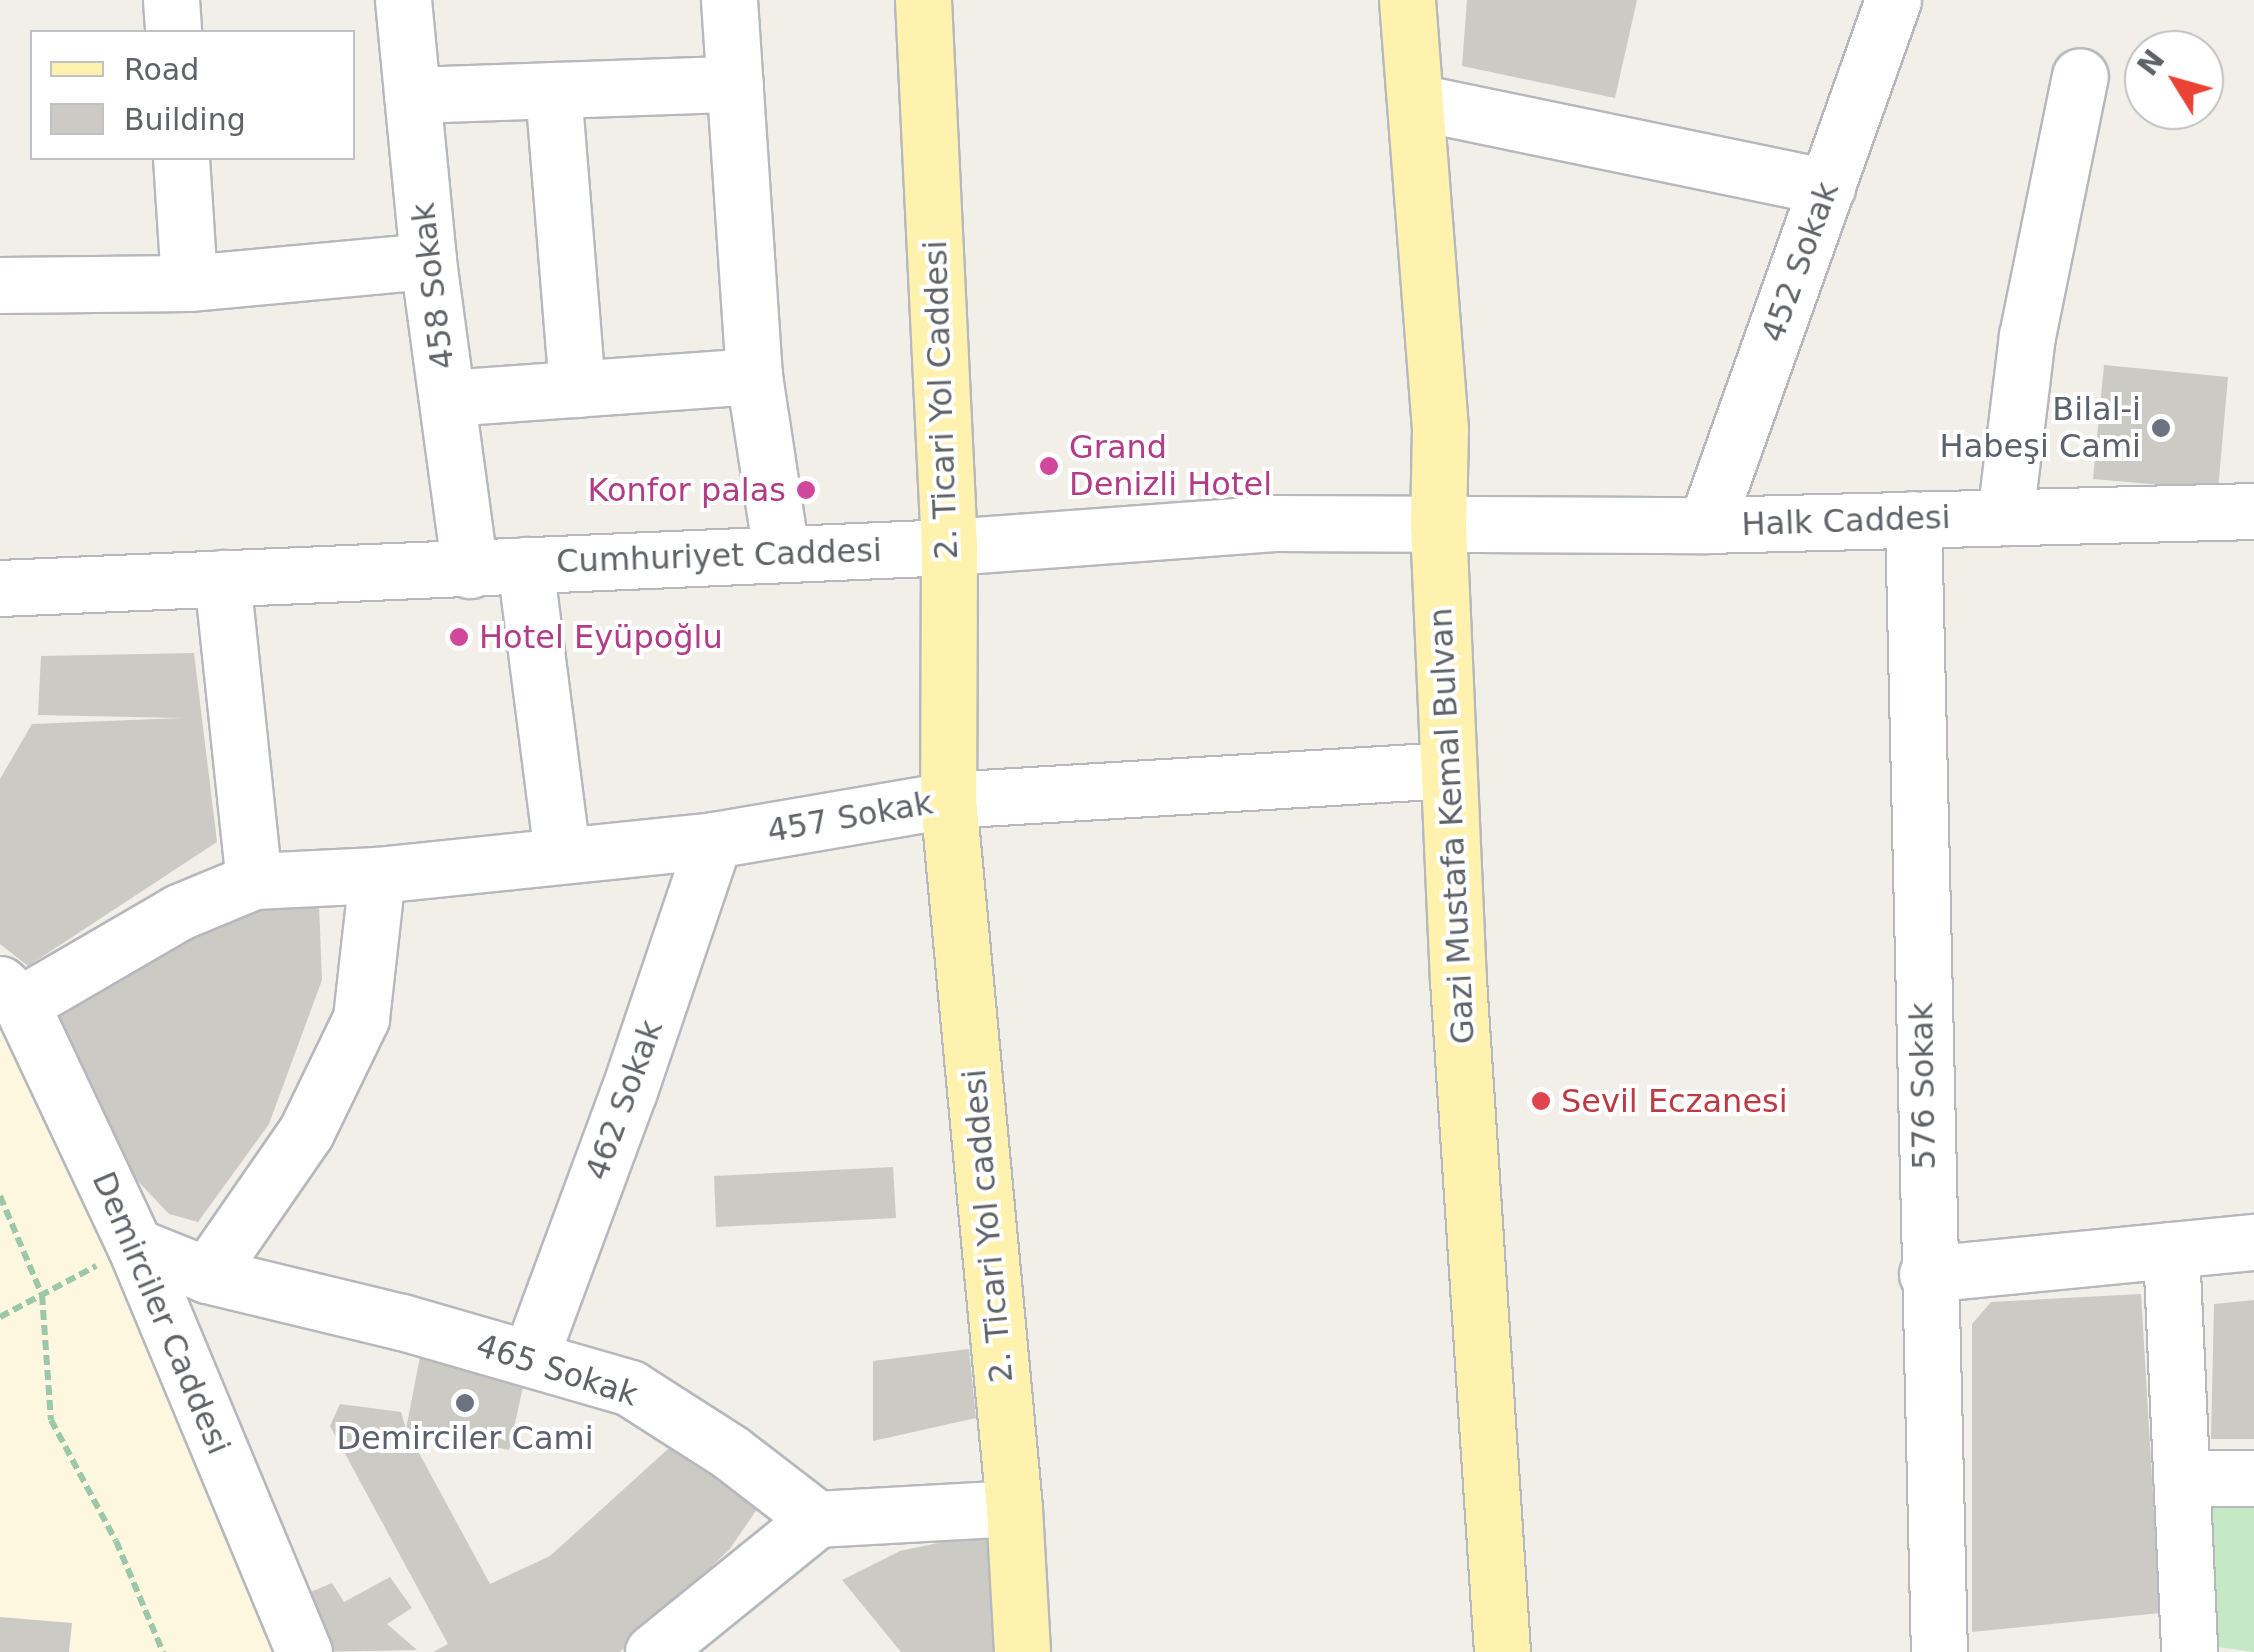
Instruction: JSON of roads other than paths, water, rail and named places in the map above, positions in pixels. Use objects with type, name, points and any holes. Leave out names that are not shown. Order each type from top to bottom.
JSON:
[{"type":"main road","name":"2. Ticari Yol Caddesi","points":[[923,0],[949,547],[948,800]]},
{"type":"main road","name":"Gazi Mustafa Kemal Bulvan","points":[[1407,0],[1418,102],[1440,429],[1438,524],[1448,770],[1502,1652]]},
{"type":"main road","name":"2. Ticari Yol caddesi","points":[[948,800],[1014,1508],[1022,1652]]},
{"type":"street","points":[[171,0],[173,30]]},
{"type":"street","name":"458 Sokak","points":[[403,0],[428,261],[470,570]]},
{"type":"street","points":[[729,0],[754,376],[781,552]]},
{"type":"street","name":"452 Sokak","points":[[1706,525],[1893,0]]},
{"type":"street","points":[[2005,517],[2027,336],[2080,76]]},
{"type":"street","points":[[412,96],[736,84]]},
{"type":"street","points":[[552,90],[577,388]]},
{"type":"street","points":[[1418,102],[1827,187]]},
{"type":"street","points":[[181,160],[189,283]]},
{"type":"street","points":[[0,284],[189,283],[428,261]]},
{"type":"street","points":[[447,398],[754,376]]},
{"type":"street","name":"Halk Caddesi","points":[[1438,524],[1706,525],[2254,511]]},
{"type":"street","name":"576 Sokak","points":[[1913,520],[1927,1274],[1939,1652]]},
{"type":"street","name":"Cumhuriyet Caddesi","points":[[0,588],[949,547],[1274,524],[1438,524]]},
{"type":"street","points":[[525,564],[562,854]]},
{"type":"street","points":[[222,578],[254,882]]},
{"type":"street","name":"457 Sokak","points":[[10,994],[179,912],[254,882],[377,876],[714,840],[948,800],[1448,770]]},
{"type":"street","name":"462 Sokak","points":[[530,1358],[629,1091],[714,840]]},
{"type":"street","points":[[207,1275],[306,1132],[362,1018],[377,876]]},
{"type":"street","name":"Demirciler Caddesi","points":[[10,994],[135,1246],[304,1652]]},
{"type":"street","points":[[1927,1274],[2254,1242]]},
{"type":"street","name":"465 Sokak","points":[[135,1246],[207,1275],[530,1358],[630,1388],[730,1452],[817,1519]]},
{"type":"street","points":[[2171,1250],[2189,1652]]},
{"type":"street","points":[[2181,1478],[2254,1478]]},
{"type":"street","points":[[652,1652],[817,1519],[1014,1508]]},
{"type":"place","name":"Bilal-i Habeşi Cami","points":[[2161,428]]},
{"type":"place","name":"Grand Denizli Hotel","points":[[1049,466]]},
{"type":"place","name":"Konfor palas","points":[[806,490]]},
{"type":"place","name":"Hotel Eyüpoğlu","points":[[459,637]]},
{"type":"place","name":"Sevil Eczanesi","points":[[1541,1101]]},
{"type":"place","name":"Demirciler Cami","points":[[465,1403]]}]
